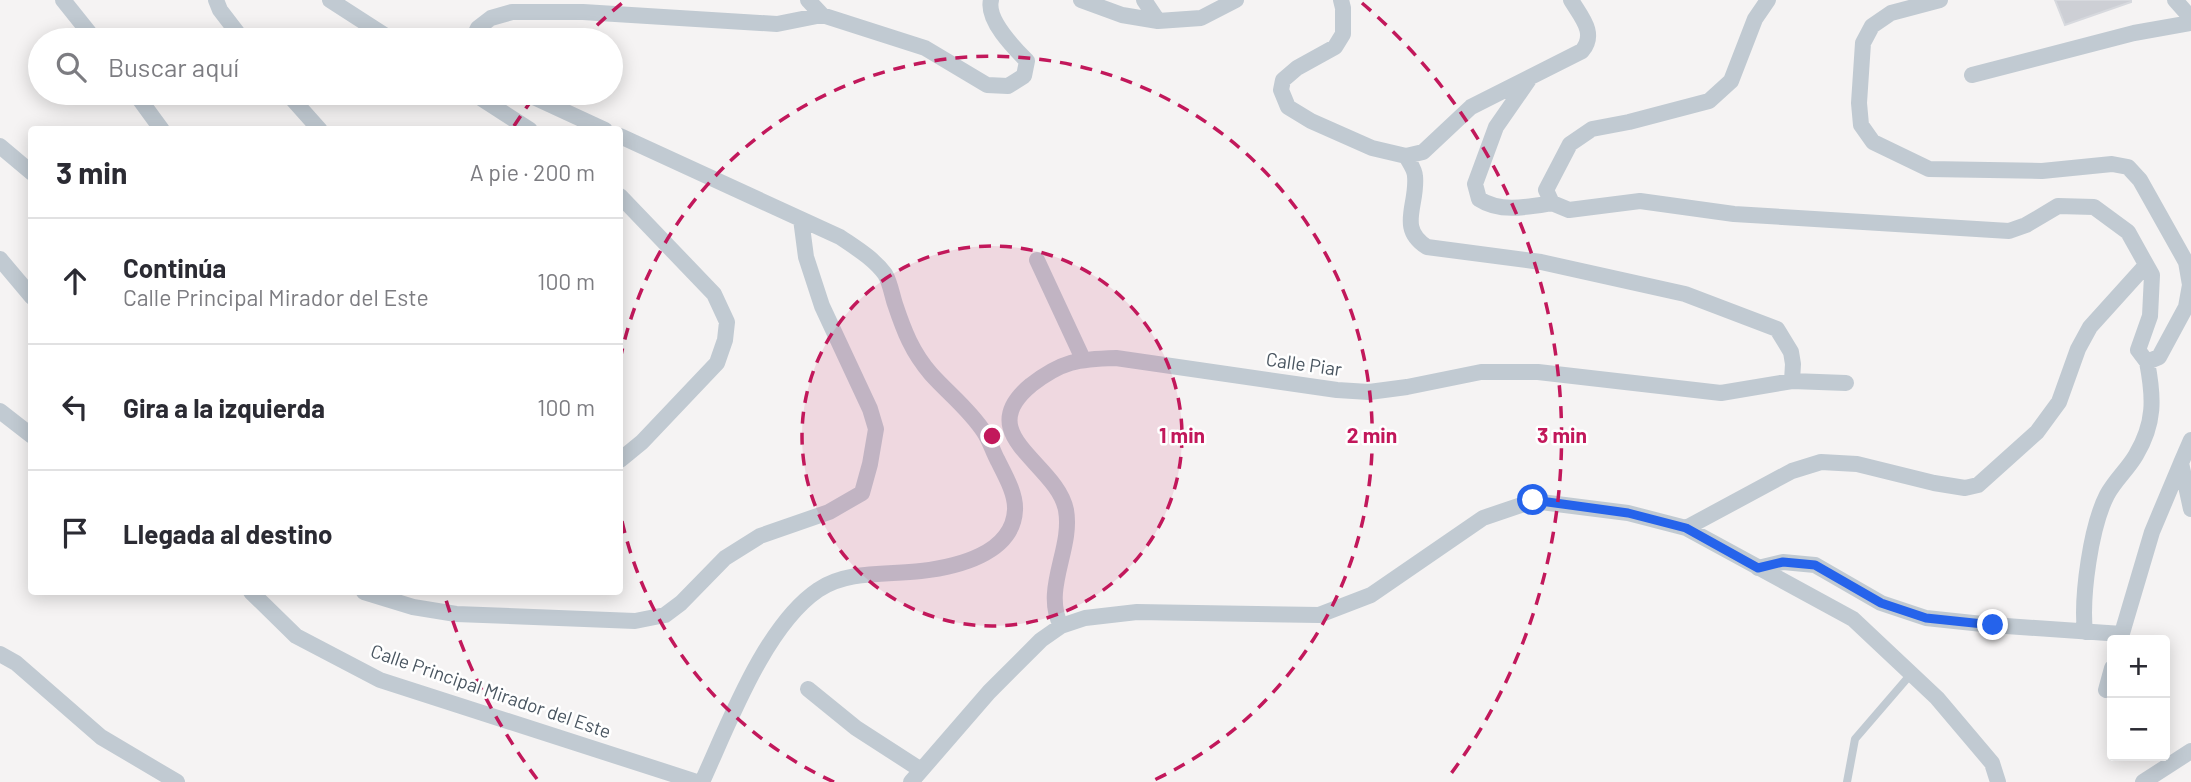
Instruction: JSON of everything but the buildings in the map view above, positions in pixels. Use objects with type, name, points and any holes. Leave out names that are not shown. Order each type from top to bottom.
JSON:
[{"type":"street","points":[[63,0],[85,28]]},
{"type":"street","points":[[216,0],[234,28]]},
{"type":"street","points":[[330,0],[373,28]]},
{"type":"street","points":[[808,0],[822,15]]},
{"type":"street","points":[[478,28],[491,18],[512,12],[583,12],[776,24],[822,15],[925,48],[987,85],[1008,86],[1024,76],[1027,61],[1006,41],[989,7],[991,0]]},
{"type":"street","points":[[1081,0],[1122,15],[1158,21],[1201,18],[1236,0]]},
{"type":"street","points":[[1144,0],[1158,21]]},
{"type":"street","points":[[1341,0],[1343,34],[1335,47],[1297,68],[1283,80],[1281,90],[1287,107],[1311,121],[1372,148],[1406,156],[1423,152],[1471,107],[1582,51],[1588,44],[1588,27],[1571,0]]},
{"type":"street","points":[[1552,203],[1546,190],[1560,159],[1570,144],[1592,129],[1709,101],[1731,81],[1755,19],[1768,0]]},
{"type":"street","points":[[1940,0],[1891,13],[1872,26],[1863,43],[1859,103],[1861,125],[1873,142],[1929,169],[2042,171],[2112,164],[2128,167],[2140,180],[2186,262],[2190,285],[2186,307],[2159,357],[2147,362]]},
{"type":"street","points":[[1972,75],[2191,21],[2175,0]]},
{"type":"street","points":[[1531,77],[1496,127],[1475,184],[1479,200],[1491,207],[1526,207],[1552,203],[1569,210],[1640,201],[1734,214],[2009,231],[2026,225],[2057,206],[2094,207],[2128,232],[2152,275],[2150,316],[2138,351],[2147,362],[2152,397],[2151,424],[2136,455],[2107,494],[2095,532],[2088,572],[2085,632]]},
{"type":"street","points":[[144,105],[159,126]]},
{"type":"street","points":[[298,105],[316,126]]},
{"type":"street","points":[[491,105],[524,126]]},
{"type":"street","points":[[551,105],[596,126]]},
{"type":"street","points":[[623,137],[840,237],[869,258],[886,276],[906,339],[929,372],[984,432],[1010,486],[1015,510],[1009,532],[991,551],[964,562],[923,571],[847,578],[822,587],[803,601],[775,634],[741,697],[702,782]]},
{"type":"street","points":[[0,146],[28,170]]},
{"type":"street","points":[[1406,156],[1416,174],[1410,225],[1415,239],[1427,247],[1541,262],[1685,294],[1777,329],[1791,352],[1792,381]]},
{"type":"street","points":[[623,199],[714,293],[727,321],[725,340],[717,363],[642,442],[623,458]]},
{"type":"street","points":[[374,595],[413,607],[456,614],[635,621],[645,619],[664,615],[681,603],[725,558],[760,536],[829,512],[862,493],[876,429],[870,409],[822,306],[806,257],[801,219]]},
{"type":"street","points":[[0,259],[28,292]]},
{"type":"street","points":[[1037,260],[1083,359]]},
{"type":"street","points":[[1686,528],[1792,471],[1821,462],[1857,464],[1965,488],[1979,485],[2037,432],[2059,402],[2078,349],[2090,327],[2146,265]]},
{"type":"street","name":"Calle Piar","points":[[1060,626],[1054,613],[1057,579],[1067,532],[1066,508],[1055,486],[1013,437],[1009,420],[1012,406],[1035,382],[1051,369],[1083,359],[1116,358],[1337,390],[1369,392],[1481,372],[1538,372],[1721,393],[1792,381],[1846,383]]},
{"type":"street","points":[[0,411],[28,433]]},
{"type":"street","points":[[2122,635],[2152,532],[2191,440]]},
{"type":"street","points":[[2181,463],[2191,509]]},
{"type":"street","points":[[808,690],[916,776],[989,692],[1041,640],[1060,626],[1085,618],[1137,612],[1319,614],[1371,595],[1483,518],[1533,500],[1628,513],[1686,528],[1853,619],[1937,698],[1992,763],[1998,782]]},
{"type":"street","points":[[1758,568],[1783,562],[1815,565],[1881,603],[1926,618],[2107,635]]},
{"type":"street","name":"Calle Principal Mirador del Este","points":[[254,595],[296,636],[380,680],[696,782]]},
{"type":"street","points":[[0,654],[8,664],[100,737],[177,782]]},
{"type":"street","points":[[2143,782],[2191,751]]},
{"type":"lane","points":[[1847,782],[1855,739],[1911,674]]},
{"type":"route","points":[[1533,500],[1628,513],[1686,528],[1758,568],[1783,562],[1815,565],[1881,603],[1926,618],[1993,625]]}]
